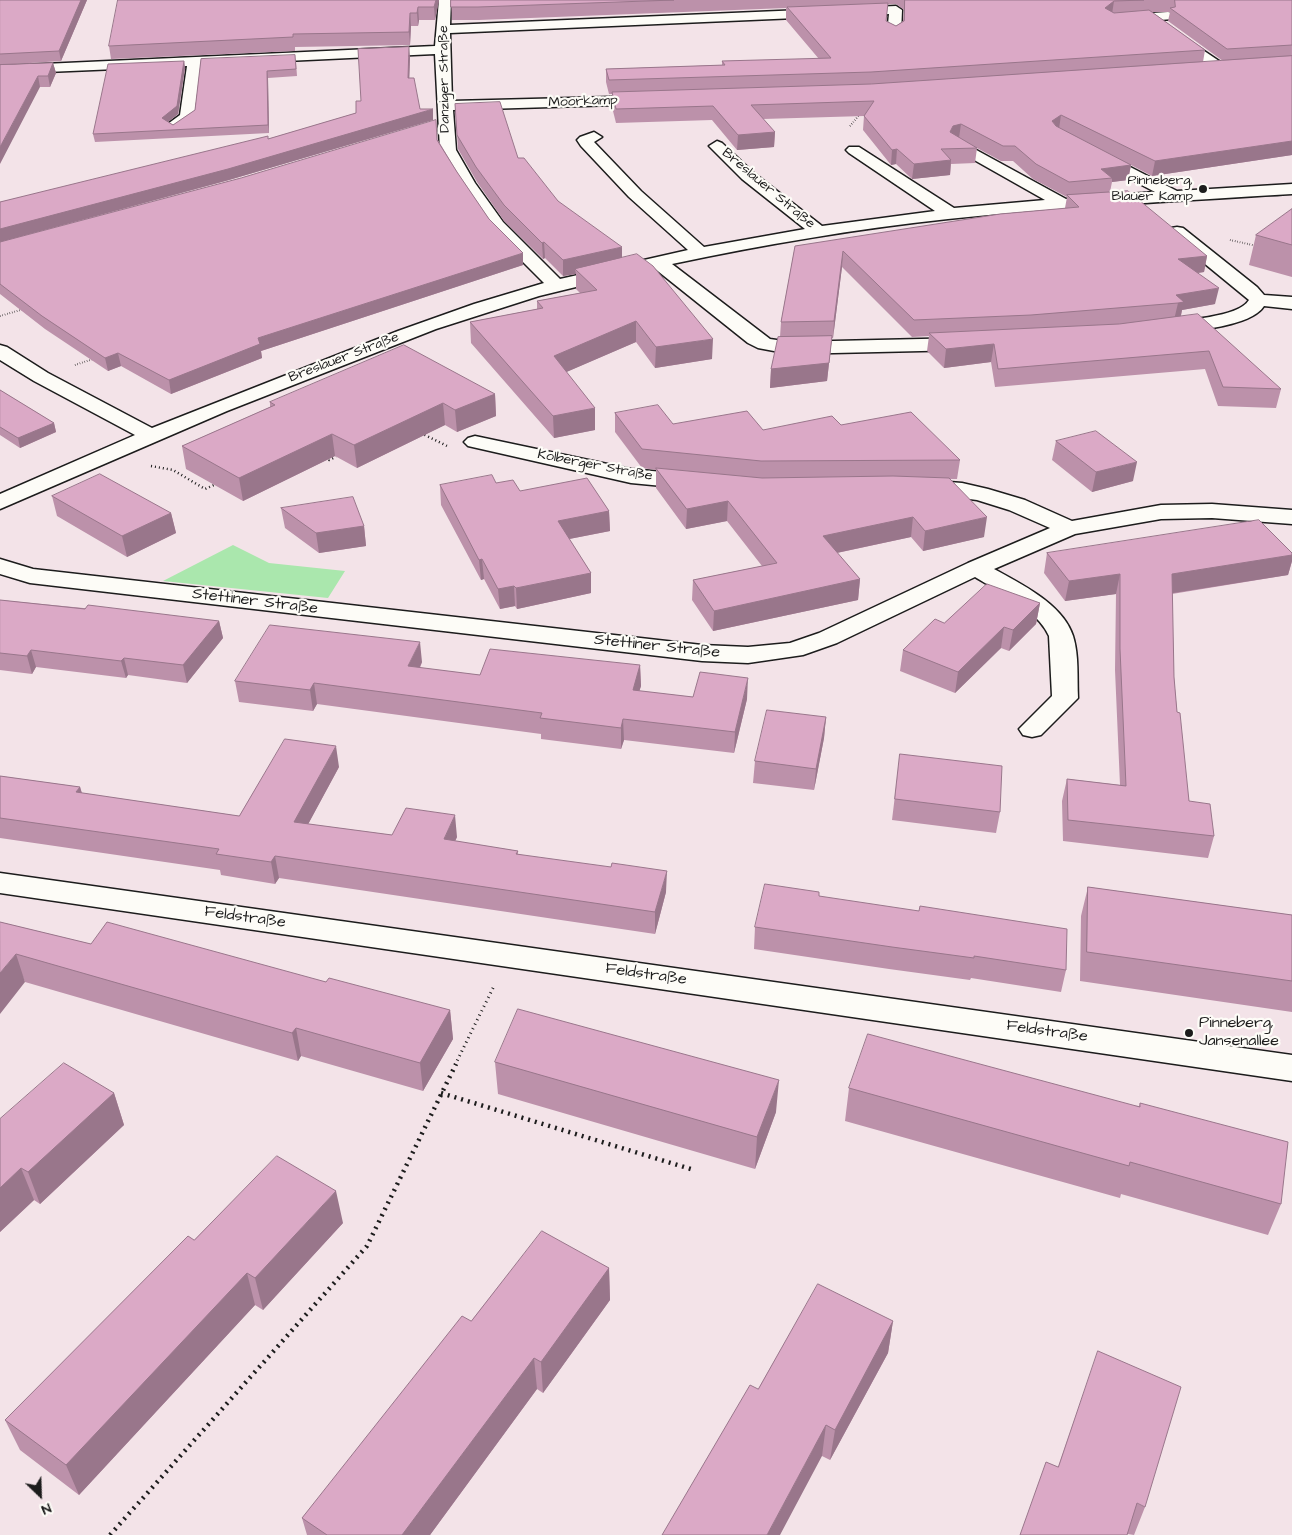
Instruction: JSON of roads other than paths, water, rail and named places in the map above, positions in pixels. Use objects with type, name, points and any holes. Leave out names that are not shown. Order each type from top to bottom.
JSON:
[{"type":"street","name":"Danziger Straße","points":[[445,0],[442,50],[444,123],[448,150],[481,204],[497,226],[556,285]]},
{"type":"street","points":[[442,29],[896,10],[894,34]]},
{"type":"street","points":[[1112,20],[1168,16]]},
{"type":"street","points":[[1150,17],[1220,68]]},
{"type":"street","points":[[0,70],[442,50]]},
{"type":"street","points":[[173,126],[187,117],[194,62]]},
{"type":"street","points":[[1201,70],[1238,67]]},
{"type":"street","name":"Moorkamp","points":[[444,106],[664,99]]},
{"type":"street","points":[[426,129],[444,123]]},
{"type":"street","points":[[594,137],[585,140],[586,143],[635,194],[702,254]]},
{"type":"street","points":[[958,145],[1064,204]]},
{"type":"street","name":"Breslauer Straße","points":[[717,146],[748,176],[819,232]]},
{"type":"street","points":[[854,150],[951,214]]},
{"type":"street","points":[[1086,150],[1174,196]]},
{"type":"street","name":"Breslauer Straße","points":[[0,502],[150,435],[421,328],[556,285],[658,262],[819,232],[951,214],[1064,204],[1292,189]]},
{"type":"street","points":[[1135,199],[1251,291],[1258,300],[1292,303]]},
{"type":"street","points":[[658,262],[755,339],[765,344],[790,348],[979,343]]},
{"type":"street","points":[[1153,330],[1227,319],[1252,310],[1258,300]]},
{"type":"street","points":[[0,351],[41,377],[150,435]]},
{"type":"street","name":"Kolberger Straße","points":[[474,442],[631,476],[710,484]]},
{"type":"street","points":[[904,487],[929,487],[975,493],[1024,506],[1069,528]]},
{"type":"street","name":"Stettiner Straße","points":[[0,566],[30,576],[702,653],[748,656],[794,650],[828,638],[976,568],[1069,528],[1161,512],[1212,511],[1292,516]]},
{"type":"street","points":[[976,568],[1026,600],[1054,621],[1061,635],[1065,698],[1032,729]]},
{"type":"street","name":"Feldstraße","points":[[0,883],[1292,1068]]},
{"type":"place","name":"Pinneberg, Blauer Kamp","points":[[1203,189]]},
{"type":"place","name":"Pinneberg, Jansenallee","points":[[1189,1033]]}]
